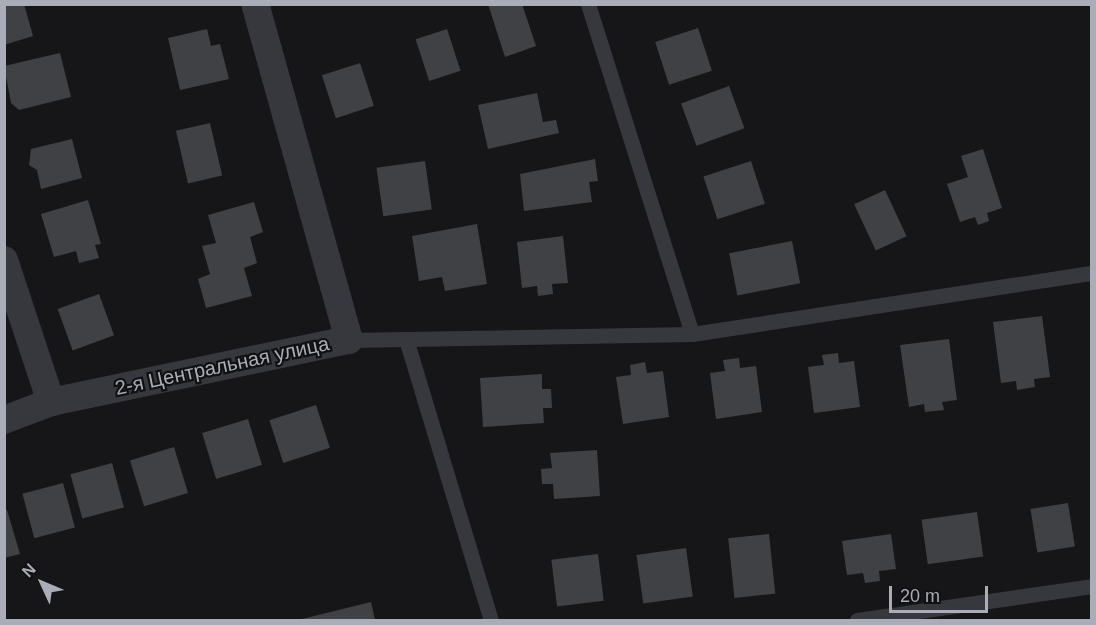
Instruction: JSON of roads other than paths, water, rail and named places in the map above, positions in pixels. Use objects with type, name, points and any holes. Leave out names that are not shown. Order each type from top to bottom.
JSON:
[{"type":"street","name":"2-я Центральная улица","points":[[4,420],[51,402],[349,340],[255,4]]},
{"type":"street","points":[[4,260],[51,402]]},
{"type":"lane","points":[[588,4],[692,334]]},
{"type":"lane","points":[[349,340],[692,334],[1092,273]]},
{"type":"lane","points":[[406,339],[491,621]]},
{"type":"lane","points":[[856,621],[1092,586]]}]
